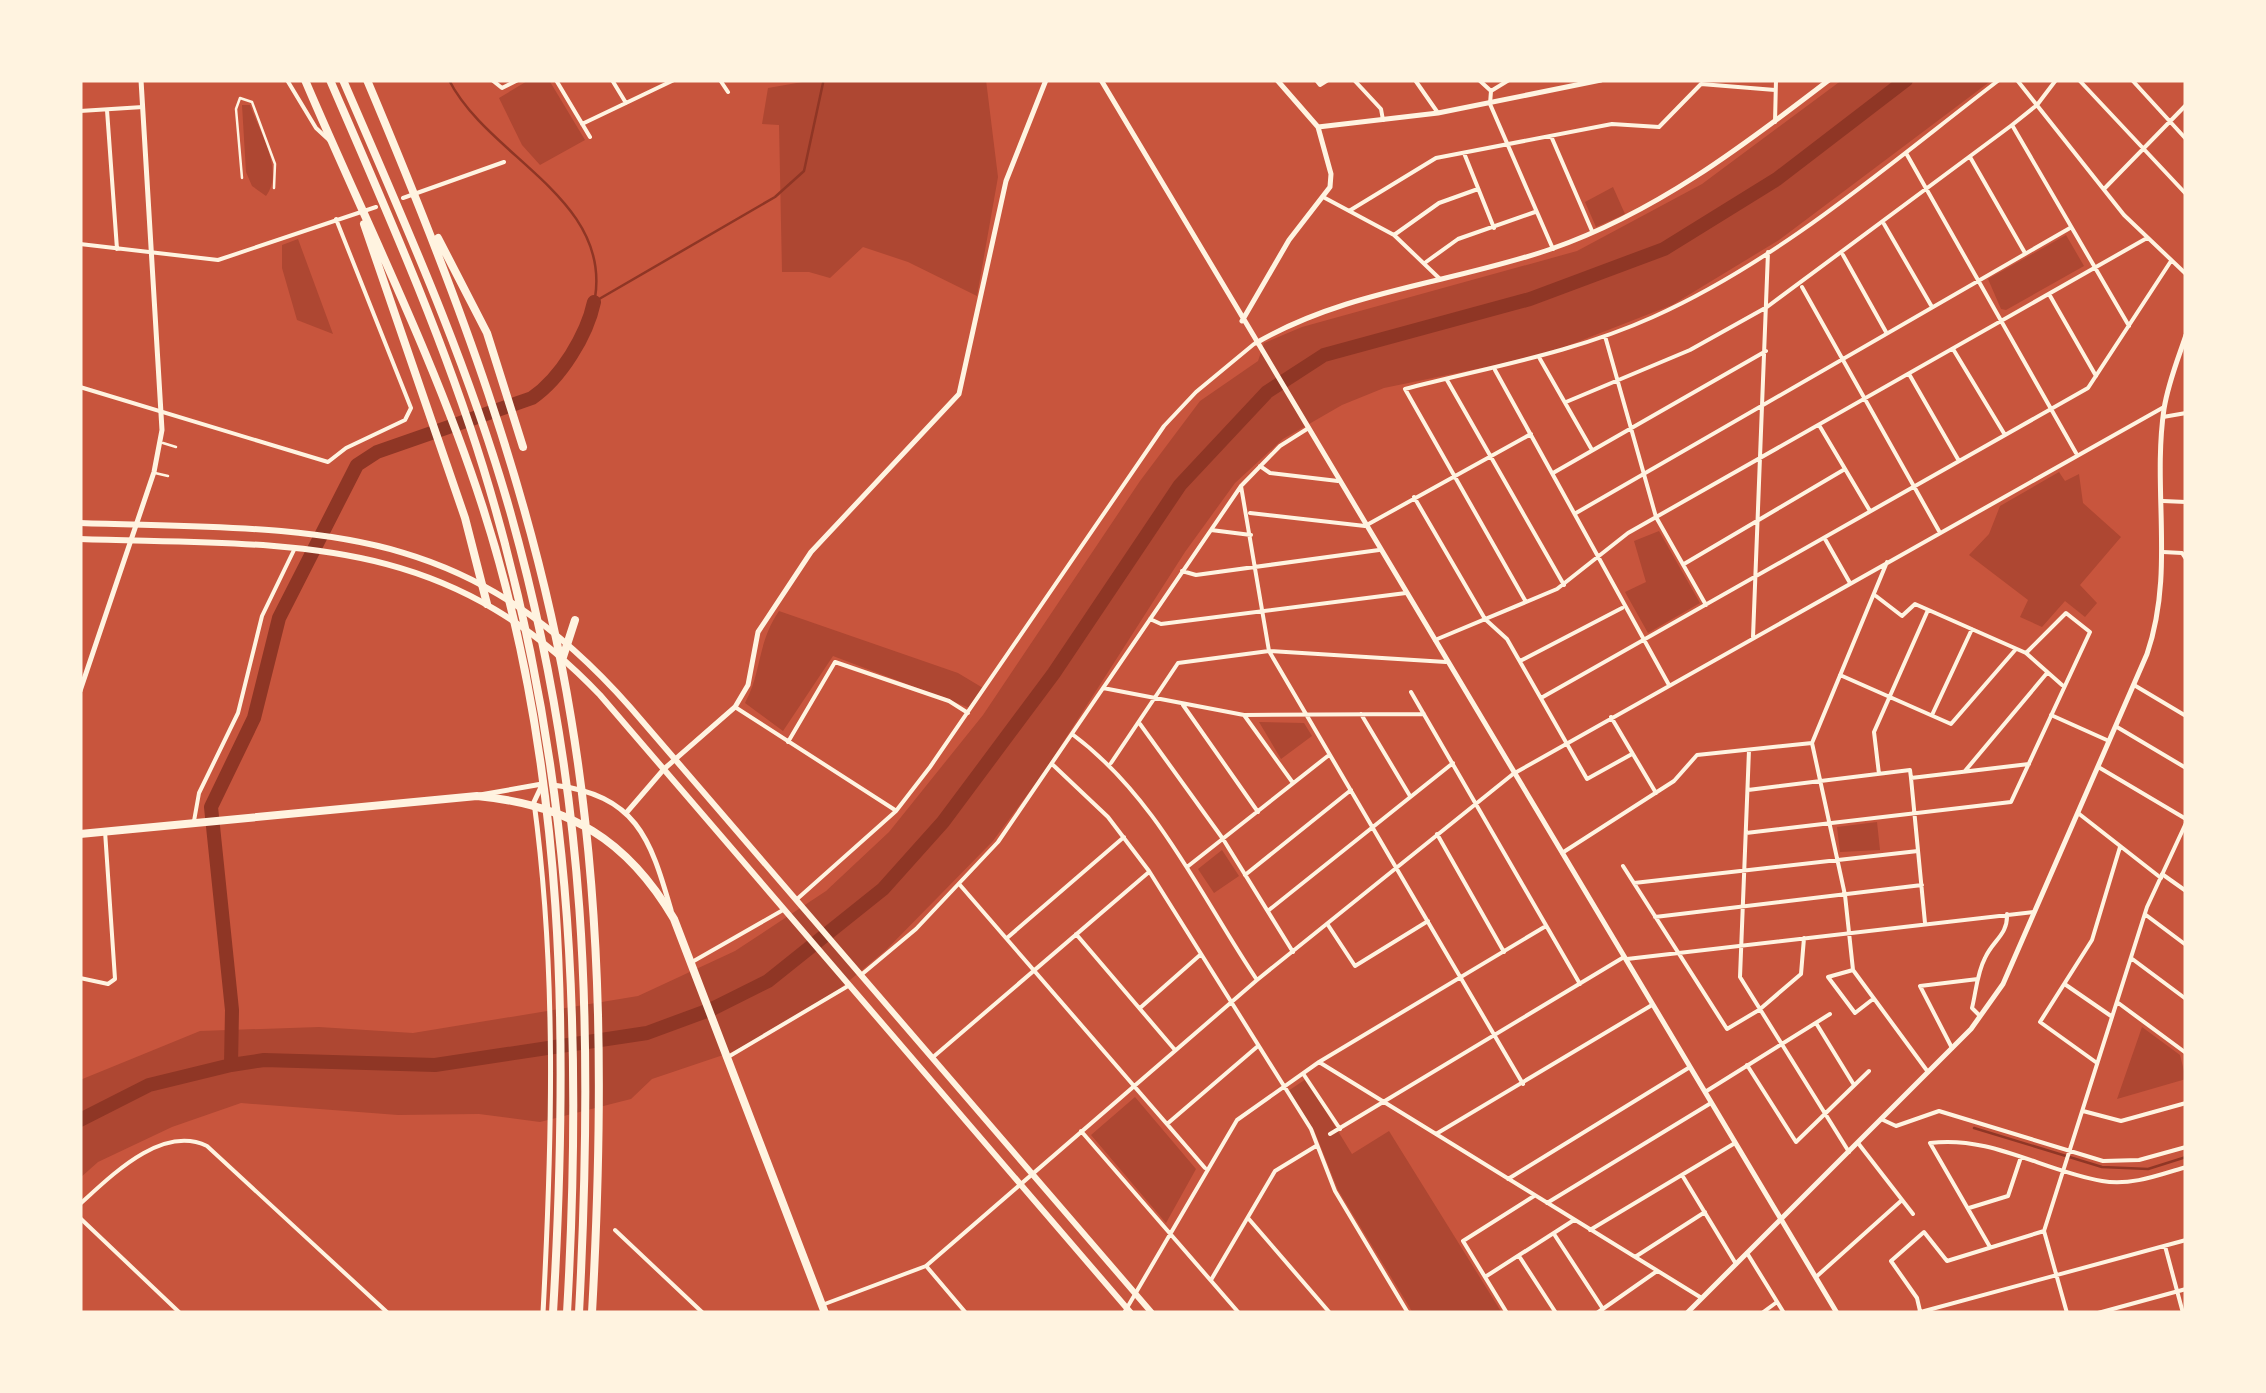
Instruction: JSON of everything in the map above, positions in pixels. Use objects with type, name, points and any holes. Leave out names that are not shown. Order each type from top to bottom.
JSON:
[{"type":"highway","points":[[306,80],[449,418],[503,582],[546,808],[560,953],[563,1097],[553,1313]]},
{"type":"highway","points":[[330,80],[450,370],[482,463],[518,590],[550,745],[569,901],[576,1086],[567,1313]]},
{"type":"highway","points":[[344,80],[461,366],[534,601],[569,786],[582,903],[589,1083],[580,1313]]},
{"type":"highway","points":[[367,80],[494,402],[571,716],[598,961],[601,1090],[592,1313]]},
{"type":"highway","points":[[415,194],[487,334],[523,447]]},
{"type":"highway","points":[[361,211],[440,442],[487,604]]},
{"type":"highway","points":[[564,657],[575,620]]},
{"type":"highway","points":[[80,834],[477,796],[534,802],[569,816],[625,855],[658,891],[674,919],[823,1309]]},
{"type":"main road","points":[[80,523],[312,532],[398,550],[481,582],[570,643],[676,760],[1152,1313]]},
{"type":"main road","points":[[80,539],[324,548],[426,576],[487,604],[564,657],[1127,1311]]},
{"type":"street","points":[[80,691],[154,472],[162,430],[141,80]]},
{"type":"street","points":[[287,80],[316,128],[332,143]]},
{"type":"street","points":[[492,80],[502,88],[518,80]]},
{"type":"street","points":[[556,80],[590,137]]},
{"type":"street","points":[[612,80],[626,103]]},
{"type":"street","points":[[582,124],[674,80]]},
{"type":"street","points":[[720,80],[728,92]]},
{"type":"street","points":[[627,812],[664,769],[735,707],[748,685],[758,632],[811,552],[959,394],[1006,181],[1046,80]]},
{"type":"street","points":[[1101,80],[1837,1313]]},
{"type":"street","points":[[1242,321],[1289,240],[1325,198],[1331,174],[1318,126],[1276,80]]},
{"type":"street","points":[[1316,80],[1320,85],[1328,80]]},
{"type":"street","points":[[1354,80],[1381,109],[1384,120]]},
{"type":"street","points":[[1415,80],[1438,113]]},
{"type":"street","points":[[1479,80],[1491,91]]},
{"type":"street","points":[[1491,91],[1510,80]]},
{"type":"street","points":[[1318,126],[1438,113],[1601,80]]},
{"type":"street","points":[[1775,122],[1776,80]]},
{"type":"street","points":[[797,902],[896,811],[969,714],[1164,426],[1196,392],[1256,343],[1314,313],[1552,249],[1592,231],[1646,206],[1714,166],[1829,80]]},
{"type":"street","points":[[1526,602],[1405,389],[1540,359],[1694,298],[1768,252],[1998,80]]},
{"type":"street","points":[[2018,80],[2104,189],[2147,238],[2186,274]]},
{"type":"street","points":[[1566,402],[1690,350],[1768,307],[1843,255],[2012,125],[2037,105],[2056,80]]},
{"type":"street","points":[[2079,80],[2186,194]]},
{"type":"street","points":[[2132,80],[2186,139]]},
{"type":"street","points":[[1349,212],[1436,158],[1612,124],[1659,127],[1702,84],[1775,90]]},
{"type":"street","points":[[1491,91],[1490,104],[1552,249]]},
{"type":"street","points":[[242,178],[236,110],[240,98],[252,102],[272,155],[274,188]]},
{"type":"street","points":[[2104,189],[2186,104]]},
{"type":"street","points":[[80,111],[142,108]]},
{"type":"street","points":[[107,110],[117,248]]},
{"type":"street","points":[[2012,125],[2128,326]]},
{"type":"street","points":[[1551,136],[1592,231]]},
{"type":"street","points":[[1464,152],[1494,228]]},
{"type":"street","points":[[1905,152],[2076,453]]},
{"type":"street","points":[[1970,157],[2025,253]]},
{"type":"street","points":[[402,198],[504,162]]},
{"type":"street","points":[[1394,235],[1439,203],[1478,189]]},
{"type":"street","points":[[1325,198],[1394,235],[1426,262],[1440,280]]},
{"type":"street","points":[[80,244],[218,260],[376,207]]},
{"type":"street","points":[[1426,262],[1458,239],[1536,212]]},
{"type":"street","points":[[80,387],[328,462],[346,448],[407,418],[412,408],[336,219]]},
{"type":"street","points":[[1884,223],[1932,306]]},
{"type":"street","points":[[1576,512],[2070,228]]},
{"type":"street","points":[[1434,640],[1564,585],[1656,517],[2147,238]]},
{"type":"street","points":[[1753,637],[1768,252]]},
{"type":"street","points":[[1843,255],[1886,332]]},
{"type":"street","points":[[1542,698],[2088,388],[2171,261]]},
{"type":"street","points":[[1800,285],[1939,531]]},
{"type":"street","points":[[2048,293],[2096,376]]},
{"type":"street","points":[[1687,1313],[1982,1017],[2003,984],[2134,685],[2158,618],[2164,552],[2163,417],[2186,335]]},
{"type":"street","points":[[1606,336],[1656,517],[1706,605]]},
{"type":"street","points":[[1953,349],[2004,436]]},
{"type":"street","points":[[1553,473],[1766,351]]},
{"type":"street","points":[[1540,359],[1592,450]]},
{"type":"street","points":[[1495,370],[1669,684]]},
{"type":"street","points":[[1908,374],[1959,461]]},
{"type":"street","points":[[1446,378],[1564,585]]},
{"type":"street","points":[[823,1309],[926,1266],[1257,980],[1513,774],[2076,453],[2164,407]]},
{"type":"street","points":[[2163,417],[2186,413]]},
{"type":"street","points":[[1819,424],[1870,511]]},
{"type":"street","points":[[858,972],[960,885],[998,842],[1241,486],[1307,428]]},
{"type":"street","points":[[1248,512],[1365,526],[1532,434]]},
{"type":"street","points":[[160,442],[176,447]]},
{"type":"street","points":[[1260,466],[1270,473],[1338,482]]},
{"type":"street","points":[[1684,564],[1845,469]]},
{"type":"street","points":[[154,472],[168,476]]},
{"type":"street","points":[[1241,486],[1268,651],[1523,1084]]},
{"type":"street","points":[[1414,497],[1485,619],[1507,639],[1587,779],[1632,754]]},
{"type":"street","points":[[2163,501],[2186,502]]},
{"type":"street","points":[[1210,529],[1251,535]]},
{"type":"street","points":[[1824,538],[1850,582]]},
{"type":"street","points":[[199,822],[199,793],[238,713],[262,616],[299,546]]},
{"type":"street","points":[[1182,571],[1196,575],[1380,550]]},
{"type":"street","points":[[2164,552],[2185,555]]},
{"type":"street","points":[[1886,562],[1876,596],[1812,743],[1845,895],[1852,970],[1928,1072]]},
{"type":"street","points":[[1150,620],[1161,624],[1406,593]]},
{"type":"street","points":[[1876,596],[1902,616],[1916,604],[2017,648],[2063,686]]},
{"type":"street","points":[[1520,661],[1624,607]]},
{"type":"street","points":[[1879,774],[1874,732],[1928,609]]},
{"type":"street","points":[[1746,833],[2011,802],[2090,632],[2066,612],[2026,653]]},
{"type":"street","points":[[1932,715],[1972,629]]},
{"type":"street","points":[[1840,675],[1951,724],[2017,648]]},
{"type":"street","points":[[1112,763],[1178,662],[1268,651],[1446,662]]},
{"type":"street","points":[[788,742],[835,662],[949,701],[969,714]]},
{"type":"street","points":[[1965,772],[2047,673]]},
{"type":"street","points":[[2134,685],[2186,716]]},
{"type":"street","points":[[1103,688],[1244,714],[1424,714]]},
{"type":"street","points":[[1411,692],[1580,984]]},
{"type":"street","points":[[1183,705],[1258,812]]},
{"type":"street","points":[[735,707],[896,811]]},
{"type":"street","points":[[1244,714],[1293,783]]},
{"type":"street","points":[[1361,714],[1410,796]]},
{"type":"street","points":[[2051,715],[2109,741]]},
{"type":"street","points":[[1611,717],[1656,792]]},
{"type":"street","points":[[1139,722],[1223,839],[1293,952]]},
{"type":"street","points":[[2116,726],[2186,768]]},
{"type":"street","points":[[1072,734],[1112,763],[1188,867],[1257,980]]},
{"type":"street","points":[[1562,853],[1674,781],[1697,755],[1812,743]]},
{"type":"street","points":[[1748,750],[1740,977],[1849,1152]]},
{"type":"street","points":[[1188,867],[1330,754]]},
{"type":"street","points":[[1268,910],[1452,762]]},
{"type":"street","points":[[1052,764],[1124,838],[1149,871],[1284,1087],[1317,1146],[1335,1191],[1408,1313]]},
{"type":"street","points":[[1911,778],[2028,764]]},
{"type":"street","points":[[2067,1313],[2044,1231],[2145,914],[2186,825],[2098,766]]},
{"type":"street","points":[[1748,790],[1910,770],[1925,923]]},
{"type":"street","points":[[542,784],[534,802],[550,1008],[552,1112],[543,1313]]},
{"type":"street","points":[[477,796],[542,784],[592,792],[627,812],[650,845],[674,919]]},
{"type":"street","points":[[1246,875],[1352,790]]},
{"type":"street","points":[[2078,813],[2186,891]]},
{"type":"street","points":[[80,978],[108,984],[115,979],[105,831]]},
{"type":"street","points":[[1437,834],[1504,952]]},
{"type":"street","points":[[1007,938],[1124,838]]},
{"type":"street","points":[[2097,1062],[2040,1022],[2092,940],[2120,847]]},
{"type":"street","points":[[1634,883],[1918,851]]},
{"type":"street","points":[[1623,866],[1727,1029],[1760,1010],[1801,974],[1804,938]]},
{"type":"street","points":[[932,1058],[1149,871]]},
{"type":"street","points":[[960,885],[1205,1168]]},
{"type":"street","points":[[1655,916],[1922,886]]},
{"type":"street","points":[[692,962],[785,911]]},
{"type":"street","points":[[1330,1134],[1624,959],[2034,912]]},
{"type":"street","points":[[1982,1017],[1972,1008],[1978,979],[1985,957],[2008,928],[2007,914]]},
{"type":"street","points":[[2145,914],[2186,945]]},
{"type":"street","points":[[1328,924],[1354,966],[1428,921]]},
{"type":"street","points":[[1127,1311],[1168,1232],[1237,1120],[1319,1062],[1547,926]]},
{"type":"street","points":[[1076,934],[1175,1050]]},
{"type":"street","points":[[1140,1008],[1201,955]]},
{"type":"street","points":[[2131,958],[2186,1000]]},
{"type":"street","points":[[1852,970],[1828,977],[1855,1012],[1874,999]]},
{"type":"street","points":[[1952,1048],[1920,986],[1978,979]]},
{"type":"street","points":[[728,1057],[846,982]]},
{"type":"street","points":[[2065,984],[2112,1016]]},
{"type":"street","points":[[2117,1002],[2186,1053]]},
{"type":"street","points":[[1436,1134],[1652,1005]]},
{"type":"street","points":[[1705,1092],[1830,1014]]},
{"type":"street","points":[[1816,1023],[1854,1085]]},
{"type":"street","points":[[1167,1124],[1258,1046]]},
{"type":"street","points":[[1319,1062],[1702,1298]]},
{"type":"street","points":[[1746,1065],[1796,1142],[1869,1071]]},
{"type":"street","points":[[1508,1179],[1690,1068]]},
{"type":"street","points":[[1304,1075],[1340,1129]]},
{"type":"street","points":[[1547,1203],[1711,1102]]},
{"type":"street","points":[[2083,1111],[2121,1121],[2186,1103]]},
{"type":"street","points":[[1882,1120],[1896,1126],[1939,1111],[2068,1152],[2123,1162],[2186,1147]]},
{"type":"street","points":[[1082,1132],[1239,1313]]},
{"type":"street","points":[[80,1204],[123,1165],[175,1141],[194,1140],[207,1146],[388,1313]]},
{"type":"street","points":[[1990,1247],[1930,1142],[1967,1141],[2122,1182],[2186,1167]]},
{"type":"street","points":[[1590,1230],[1735,1143]]},
{"type":"street","points":[[1858,1143],[1913,1214]]},
{"type":"street","points":[[1210,1280],[1275,1170],[1317,1146]]},
{"type":"street","points":[[1969,1208],[2008,1196],[2021,1156]]},
{"type":"street","points":[[1682,1175],[1736,1264]]},
{"type":"street","points":[[1508,1313],[1462,1241],[1534,1196]]},
{"type":"street","points":[[1816,1277],[1902,1200]]},
{"type":"street","points":[[1634,1257],[1705,1212]]},
{"type":"street","points":[[80,1218],[180,1313]]},
{"type":"street","points":[[1247,1218],[1330,1313]]},
{"type":"street","points":[[1486,1277],[1574,1220]]},
{"type":"street","points":[[615,1230],[704,1313]]},
{"type":"street","points":[[2044,1231],[1947,1260],[1924,1232],[1891,1261],[1917,1298],[1919,1312],[2186,1240]]},
{"type":"street","points":[[1554,1234],[1603,1309]]},
{"type":"street","points":[[2164,1246],[2182,1313]]},
{"type":"street","points":[[1748,1253],[1784,1313]]},
{"type":"street","points":[[1519,1256],[1556,1313]]},
{"type":"street","points":[[926,1266],[966,1313]]},
{"type":"street","points":[[1597,1313],[1657,1272]]},
{"type":"street","points":[[2098,1313],[2186,1289]]},
{"type":"street","points":[[1762,1313],[1778,1302]]},
{"type":"street","points":[[1950,1304],[1955,1313]]},
{"type":"shaded area","points":[[529,80],[549,80],[585,140],[540,165],[522,145],[499,98]]},
{"type":"shaded area","points":[[814,80],[986,80],[998,177],[977,296],[908,262],[863,247],[830,278],[809,272],[782,272],[779,125],[762,124],[768,88]]},
{"type":"shaded area","points":[[1842,80],[1992,80],[1779,240],[1672,305],[1544,355],[1384,388],[1342,405],[1283,439],[1235,483],[1185,552],[1044,772],[993,841],[886,950],[832,995],[789,1022],[732,1052],[652,1079],[631,1099],[540,1122],[479,1114],[398,1115],[241,1103],[172,1127],[98,1162],[80,1178],[80,1080],[200,1031],[319,1027],[413,1033],[638,996],[735,951],[826,891],[889,832],[983,715],[1140,481],[1200,401],[1258,361],[1264,343],[1302,327],[1577,251],[1702,184]]},
{"type":"shaded area","points":[[242,105],[250,105],[272,163],[271,186],[266,196],[252,186],[246,172]]},
{"type":"shaded area","points":[[1613,187],[1625,214],[1596,227],[1585,202]]},
{"type":"shaded area","points":[[2066,235],[2084,266],[2006,310],[2001,309],[1988,279]]},
{"type":"shaded area","points":[[298,239],[333,334],[297,320],[282,268],[282,245]]},
{"type":"shaded area","points":[[2059,472],[2065,481],[2079,474],[2083,503],[2121,537],[2080,585],[2097,603],[2085,617],[2065,601],[2042,627],[2020,617],[2028,600],[1969,555],[1989,534],[2000,506]]},
{"type":"shaded area","points":[[1659,531],[1700,603],[1648,633],[1625,592],[1646,582],[1634,541]]},
{"type":"shaded area","points":[[779,611],[958,673],[983,688],[970,708],[833,656],[783,731],[745,703]]},
{"type":"shaded area","points":[[1259,722],[1304,723],[1312,736],[1281,759]]},
{"type":"shaded area","points":[[1877,822],[1880,850],[1840,852],[1837,827]]},
{"type":"shaded area","points":[[1222,850],[1239,876],[1214,893],[1198,869]]},
{"type":"shaded area","points":[[2142,1027],[2180,1055],[2186,1079],[2117,1099]]},
{"type":"shaded area","points":[[1306,1079],[1352,1154],[1389,1131],[1502,1313],[1413,1313],[1338,1190],[1314,1130],[1288,1091]]},
{"type":"shaded area","points":[[1135,1097],[1196,1169],[1166,1223],[1091,1135]]},
{"type":"waterway","points":[[449,80],[467,107],[566,205],[584,233],[595,263],[595,298]]},
{"type":"waterway","points":[[80,1120],[149,1085],[231,1065],[264,1060],[435,1065],[647,1033],[712,1009],[768,981],[883,889],[943,822],[1054,673],[1180,485],[1267,392],[1324,355],[1530,299],[1664,249],[1777,179],[1906,80]]},
{"type":"waterway","points":[[594,302],[775,197],[804,171],[823,83]]},
{"type":"waterway","points":[[231,1065],[232,1010],[211,807],[254,718],[279,618],[357,465],[377,452],[532,398],[571,355],[594,302]]},
{"type":"waterway","points":[[1974,1128],[2102,1167],[2148,1169],[2186,1157]]}]
